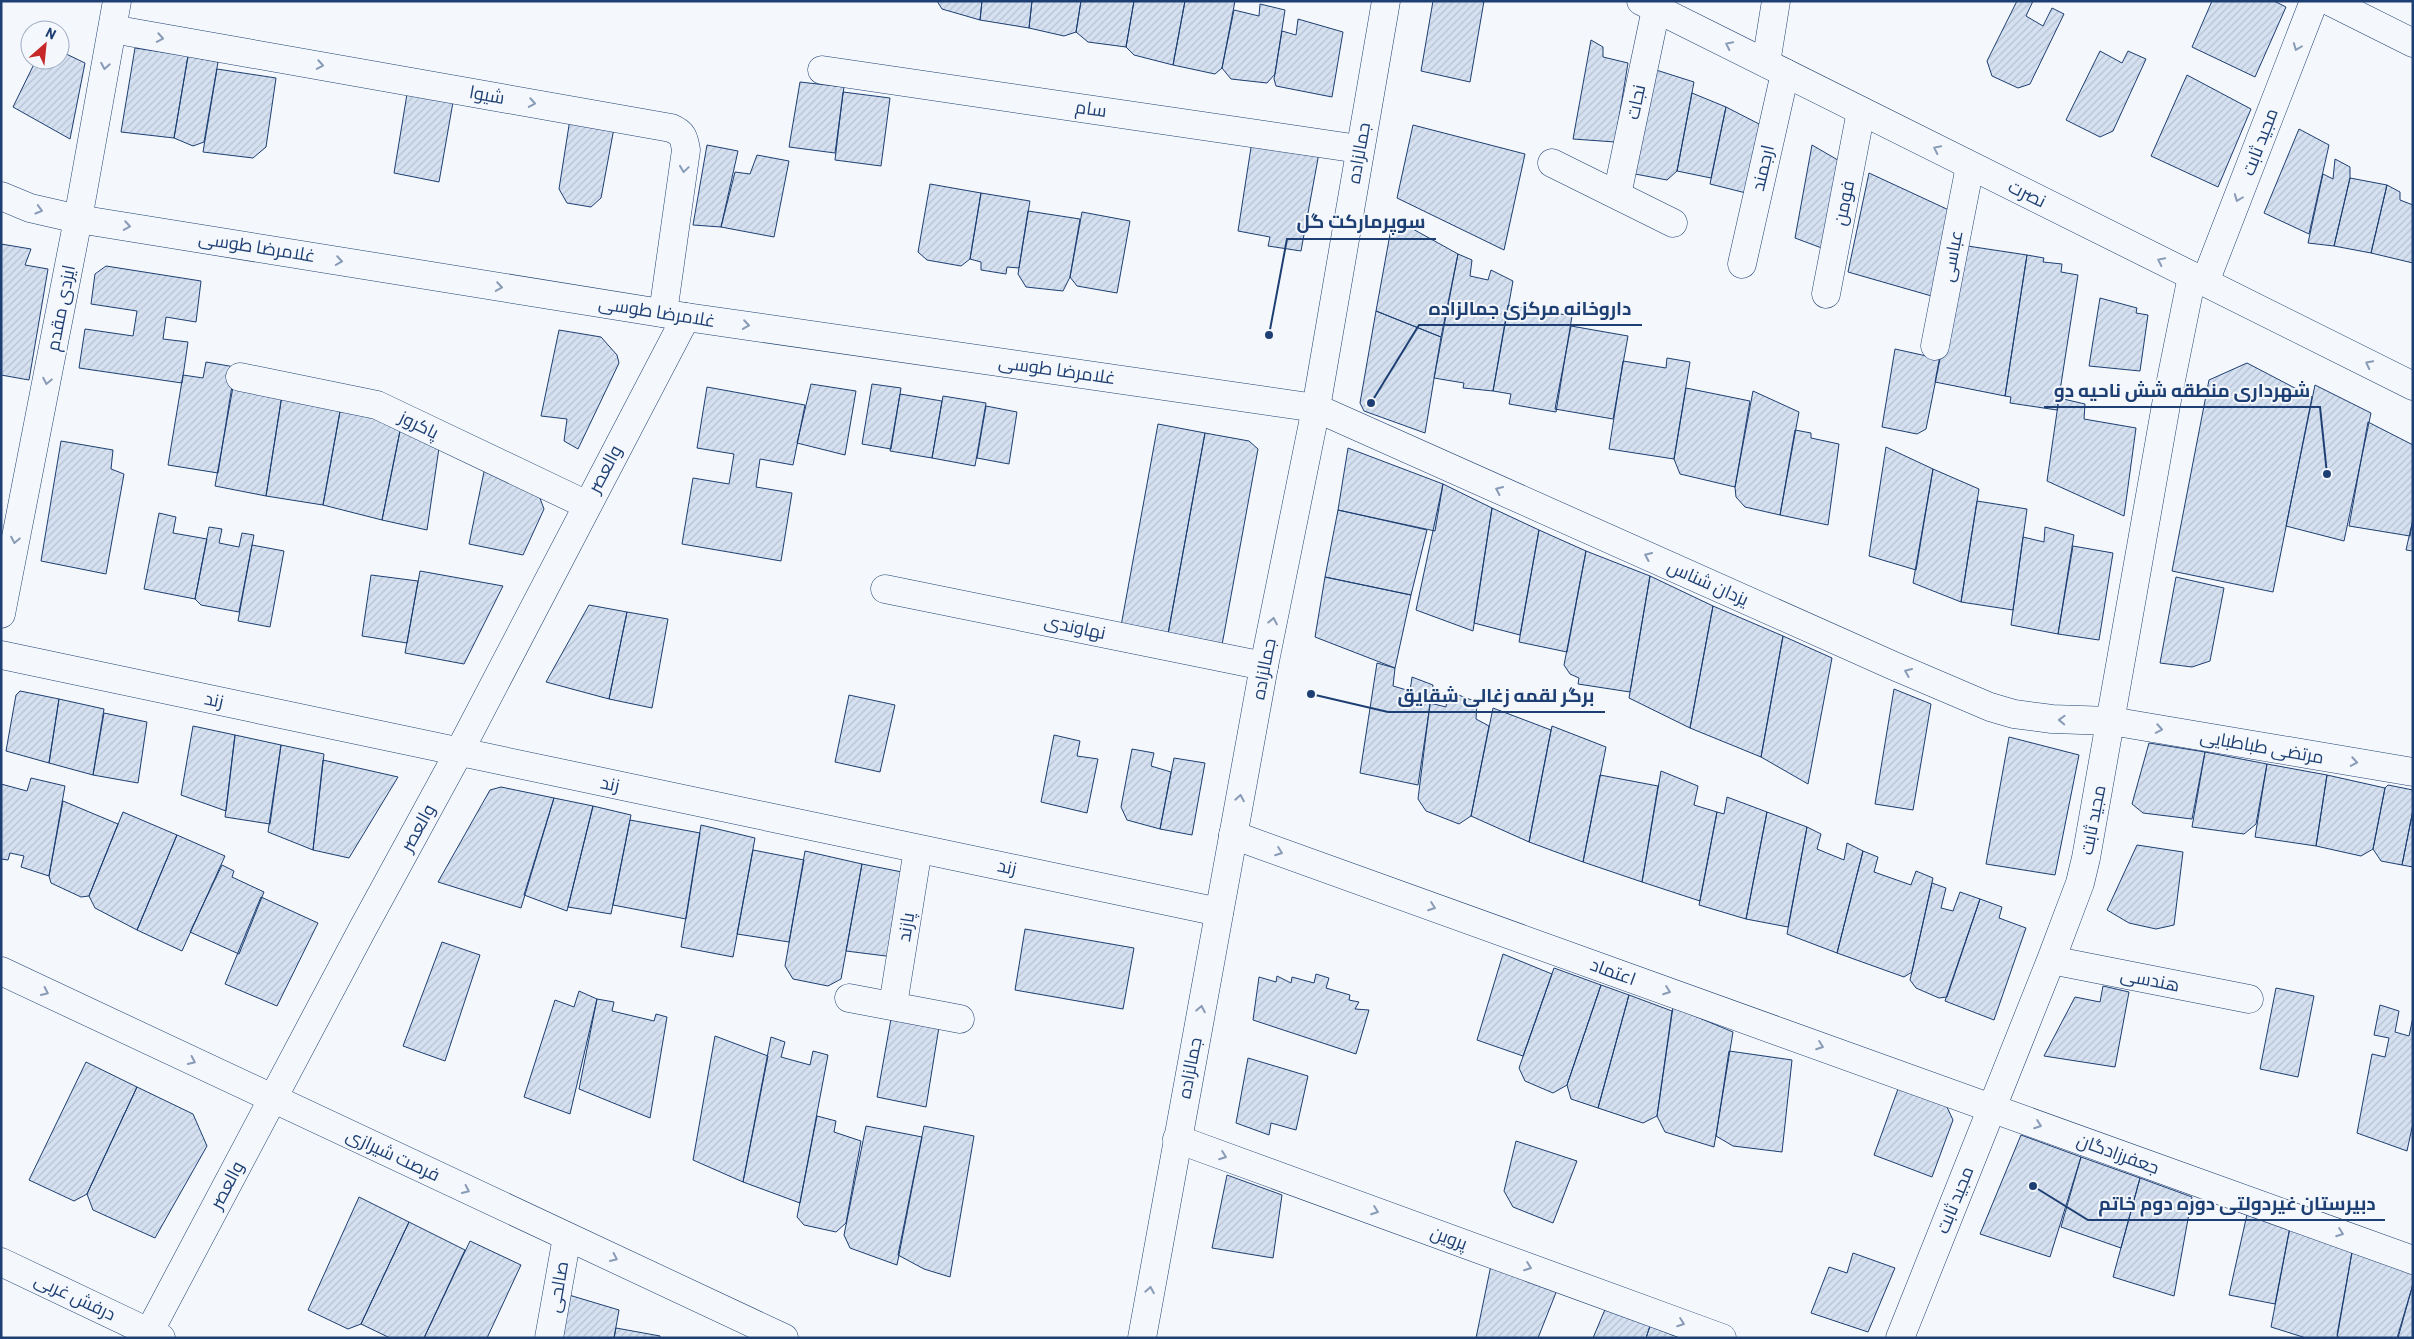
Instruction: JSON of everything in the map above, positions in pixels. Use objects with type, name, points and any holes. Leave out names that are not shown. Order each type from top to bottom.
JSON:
[{"type":"street","name":"ایزدی مقدم","points":[[1,614],[4,580],[78,219],[117,1]]},
{"type":"street","name":"جمالزاده","points":[[1142,1338],[1264,666],[1316,408],[1359,149],[1386,1]]},
{"type":"street","name":"ارجمند","points":[[1742,264],[1775,68],[1776,1]]},
{"type":"street","name":"مجید ثابت","points":[[1900,1338],[2052,960],[2086,858],[2166,405],[2198,279],[2314,1]]},
{"type":"street","points":[[2329,1],[2413,43]]},
{"type":"street","name":"نصرت","points":[[1649,5],[2413,386]]},
{"type":"street","name":"نجات","points":[[1616,195],[1649,5]]},
{"type":"street","name":"شیوا","points":[[112,29],[497,96],[678,131],[684,140],[686,150],[674,315]]},
{"type":"street","name":"سام","points":[[822,70],[1359,149]]},
{"type":"street","name":"فومن","points":[[1826,294],[1861,111]]},
{"type":"street","points":[[1552,163],[1673,223]]},
{"type":"street","name":"عباسی","points":[[1935,346],[1970,166]]},
{"type":"street","name":"غلامرضا طوسی","points":[[1,196],[36,210],[78,219],[674,315],[1316,408]]},
{"type":"street","name":"والعصر","points":[[152,1336],[272,1099],[459,752],[586,505],[674,315]]},
{"type":"street","name":"پاکروز","points":[[240,377],[377,405],[586,505]]},
{"type":"street","name":"یزدان شناس","points":[[1316,408],[1894,666],[1990,706],[2030,717],[2111,721]]},
{"type":"street","name":"نهاوندی","points":[[885,589],[1264,666]]},
{"type":"street","name":"زند","points":[[1,655],[1220,912]]},
{"type":"street","name":"مرتضی طباطبایی","points":[[2111,721],[2413,772]]},
{"type":"street","name":"اعتماد","points":[[1233,835],[1993,1109]]},
{"type":"street","name":"پازند","points":[[893,1005],[918,849]]},
{"type":"street","name":"هندسی","points":[[2052,960],[2249,999]]},
{"type":"street","name":"فرصت شیرازی","points":[[1,971],[784,1338]]},
{"type":"street","points":[[849,998],[960,1019]]},
{"type":"street","name":"جعفرزادگان","points":[[1993,1109],[2413,1260]]},
{"type":"street","name":"پروین","points":[[1177,1139],[1722,1338]]},
{"type":"street","name":"صالحی","points":[[549,1338],[567,1237]]},
{"type":"street","name":"درفش غربی","points":[[1,1262],[152,1336]]},
{"type":"building","points":[[937,1],[982,1],[980,20],[942,9]]},
{"type":"building","points":[[982,1],[1032,1],[1029,28],[980,20]]},
{"type":"building","points":[[1032,1],[1081,1],[1076,32],[1064,36],[1029,28]]},
{"type":"building","points":[[1081,1],[1134,1],[1126,47],[1088,42],[1076,32]]},
{"type":"building","points":[[1134,1],[1185,1],[1173,65],[1134,55],[1126,47]]},
{"type":"building","points":[[1185,1],[1235,1],[1222,68],[1215,74],[1173,65]]},
{"type":"building","points":[[1433,1],[1484,1],[1470,82],[1421,71]]},
{"type":"building","points":[[2017,1],[2033,1],[2026,16],[2043,26],[2052,8],[2064,14],[2030,84],[2018,88],[1992,76],[1987,61]]},
{"type":"building","points":[[2212,1],[2274,1],[2286,7],[2255,77],[2192,47]]},
{"type":"building","points":[[1260,4],[1285,10],[1275,74],[1267,83],[1231,79],[1222,68],[1234,10],[1259,16]]},
{"type":"building","points":[[1298,19],[1343,32],[1332,97],[1276,86],[1274,79],[1282,31],[1296,35]]},
{"type":"building","points":[[1591,40],[1603,47],[1603,57],[1628,63],[1615,142],[1573,139]]},
{"type":"building","points":[[135,48],[188,56],[174,138],[121,132]]},
{"type":"building","points":[[2100,51],[2122,63],[2128,51],[2146,59],[2113,131],[2100,137],[2066,120]]},
{"type":"building","points":[[70,56],[85,63],[70,139],[13,107],[31,70],[70,70]]},
{"type":"building","points":[[188,56],[218,62],[204,142],[193,146],[174,138]]},
{"type":"building","points":[[217,69],[276,78],[266,147],[253,158],[203,152]]},
{"type":"building","points":[[1653,69],[1694,82],[1677,171],[1667,180],[1635,174]]},
{"type":"building","points":[[2187,75],[2251,109],[2218,187],[2151,156]]},
{"type":"building","points":[[800,82],[844,87],[835,153],[789,147]]},
{"type":"building","points":[[843,92],[890,98],[881,166],[835,160]]},
{"type":"building","points":[[1692,93],[1726,107],[1711,178],[1677,171]]},
{"type":"building","points":[[407,94],[453,102],[439,182],[394,173]]},
{"type":"building","points":[[1726,107],[1763,126],[1750,194],[1710,184]]},
{"type":"building","points":[[570,119],[614,128],[601,198],[591,207],[567,203],[559,189]]},
{"type":"building","points":[[1413,125],[1525,154],[1504,250],[1397,198]]},
{"type":"building","points":[[2299,129],[2329,145],[2309,234],[2264,213]]},
{"type":"building","points":[[1252,141],[1319,153],[1301,251],[1268,246],[1270,237],[1238,231]]},
{"type":"building","points":[[707,145],[738,151],[721,227],[693,225]]},
{"type":"building","points":[[1812,145],[1843,163],[1827,250],[1795,238]]},
{"type":"building","points":[[757,155],[789,161],[774,237],[721,227],[735,172],[750,174]]},
{"type":"building","points":[[2335,159],[2350,167],[2350,178],[2334,246],[2308,243],[2323,174],[2333,179]]},
{"type":"building","points":[[1869,173],[1951,211],[1935,297],[1848,272]]},
{"type":"building","points":[[2350,178],[2387,185],[2371,253],[2334,246]]},
{"type":"building","points":[[930,184],[981,193],[970,259],[961,266],[927,260],[918,252]]},
{"type":"building","points":[[2387,185],[2400,192],[2400,200],[2413,205],[2413,263],[2371,253]]},
{"type":"building","points":[[981,193],[1030,201],[1019,268],[1007,267],[1006,274],[981,270],[981,262],[970,259]]},
{"type":"building","points":[[1028,211],[1080,219],[1070,277],[1063,291],[1026,287],[1018,274]]},
{"type":"building","points":[[1082,212],[1130,221],[1117,293],[1077,286],[1070,277]]},
{"type":"building","points":[[1393,218],[1458,254],[1441,337],[1376,311]]},
{"type":"building","points":[[1,244],[31,249],[25,265],[48,269],[29,380],[1,375]]},
{"type":"building","points":[[1961,245],[2027,255],[2005,396],[1935,382]]},
{"type":"building","points":[[1458,254],[1472,260],[1470,276],[1488,280],[1491,270],[1513,281],[1493,391],[1463,388],[1464,383],[1434,378]]},
{"type":"building","points":[[2027,255],[2044,258],[2043,262],[2062,264],[2061,272],[2078,275],[2057,410],[2010,403],[2011,397],[2005,396]]},
{"type":"building","points":[[106,266],[201,281],[196,322],[166,317],[163,339],[188,342],[182,383],[79,368],[85,329],[133,336],[137,311],[91,304],[95,274]]},
{"type":"building","points":[[2100,298],[2137,308],[2136,313],[2148,315],[2140,371],[2089,366]]},
{"type":"building","points":[[1508,305],[1572,316],[1556,412],[1509,404],[1511,394],[1493,391]]},
{"type":"building","points":[[1376,311],[1441,337],[1425,433],[1364,411],[1360,403]]},
{"type":"building","points":[[1571,326],[1628,336],[1613,419],[1555,409]]},
{"type":"building","points":[[559,330],[601,337],[617,355],[619,363],[578,449],[564,441],[567,419],[541,416]]},
{"type":"building","points":[[1895,349],[1940,359],[1926,429],[1917,434],[1882,427]]},
{"type":"building","points":[[1667,358],[1690,362],[1674,459],[1609,449],[1623,361],[1666,368]]},
{"type":"building","points":[[206,362],[235,367],[218,473],[168,465],[183,375],[203,378]]},
{"type":"building","points":[[2247,363],[2312,397],[2273,592],[2172,571],[2209,380]]},
{"type":"building","points":[[811,384],[856,391],[845,455],[797,443]]},
{"type":"building","points":[[872,384],[901,388],[891,449],[862,444]]},
{"type":"building","points":[[2315,385],[2371,413],[2344,541],[2286,526]]},
{"type":"building","points":[[233,387],[282,395],[266,496],[215,486]]},
{"type":"building","points":[[707,387],[805,405],[793,465],[760,459],[756,487],[792,493],[781,561],[682,544],[693,478],[729,484],[734,454],[697,448]]},
{"type":"building","points":[[1686,388],[1750,401],[1735,487],[1680,474],[1674,459]]},
{"type":"building","points":[[1753,391],[1799,412],[1780,515],[1745,507],[1736,497],[1735,487]]},
{"type":"building","points":[[900,394],[942,401],[932,458],[890,451]]},
{"type":"building","points":[[282,395],[341,406],[323,505],[266,496]]},
{"type":"building","points":[[943,396],[986,403],[975,466],[932,458]]},
{"type":"building","points":[[2059,398],[2085,404],[2084,419],[2136,428],[2124,516],[2047,481]]},
{"type":"building","points":[[341,406],[358,409],[400,431],[382,520],[323,505]]},
{"type":"building","points":[[986,406],[1017,412],[1009,464],[977,458]]},
{"type":"building","points":[[2368,422],[2413,445],[2413,519],[2410,536],[2349,526]]},
{"type":"building","points":[[1158,424],[1205,433],[1168,634],[1121,626]]},
{"type":"building","points":[[1795,430],[1811,433],[1811,438],[1839,444],[1828,525],[1780,515]]},
{"type":"building","points":[[400,431],[439,448],[427,530],[382,520]]},
{"type":"building","points":[[1205,433],[1249,441],[1258,449],[1222,645],[1168,634]]},
{"type":"building","points":[[61,441],[113,450],[111,469],[124,474],[106,574],[41,561]]},
{"type":"building","points":[[1886,447],[1933,469],[1916,570],[1869,556]]},
{"type":"building","points":[[1348,448],[1443,484],[1435,531],[1338,510]]},
{"type":"building","points":[[485,467],[538,493],[544,509],[523,555],[469,544]]},
{"type":"building","points":[[1933,469],[1979,489],[1961,602],[1913,583]]},
{"type":"building","points":[[1443,484],[1492,508],[1473,631],[1416,610]]},
{"type":"building","points":[[1977,501],[2027,509],[2013,610],[1961,602]]},
{"type":"building","points":[[1492,508],[1539,530],[1520,635],[1474,623]]},
{"type":"building","points":[[1338,510],[1427,530],[1411,595],[1325,577]]},
{"type":"building","points":[[159,513],[176,517],[173,533],[207,539],[195,599],[144,589]]},
{"type":"building","points":[[2413,519],[2413,551],[2406,550]]},
{"type":"building","points":[[209,527],[222,529],[219,543],[239,547],[242,533],[254,535],[239,612],[201,605],[195,599]]},
{"type":"building","points":[[2045,527],[2074,535],[2058,634],[2011,625],[2023,537],[2044,542]]},
{"type":"building","points":[[1539,530],[1586,551],[1567,652],[1519,642]]},
{"type":"building","points":[[252,545],[284,551],[270,627],[238,621]]},
{"type":"building","points":[[2073,546],[2113,553],[2099,640],[2058,634]]},
{"type":"building","points":[[1586,551],[1650,576],[1630,692],[1578,684],[1579,678],[1570,674],[1564,665]]},
{"type":"building","points":[[420,571],[503,586],[464,664],[405,653]]},
{"type":"building","points":[[371,575],[418,581],[407,643],[362,636]]},
{"type":"building","points":[[1650,576],[1713,606],[1690,728],[1629,698]]},
{"type":"building","points":[[1325,577],[1411,595],[1395,668],[1315,637]]},
{"type":"building","points":[[2176,577],[2224,588],[2210,661],[2192,667],[2160,663]]},
{"type":"building","points":[[589,605],[627,612],[609,699],[546,682]]},
{"type":"building","points":[[1713,606],[1783,636],[1761,757],[1690,728]]},
{"type":"building","points":[[627,612],[668,619],[652,708],[609,699]]},
{"type":"building","points":[[1783,636],[1832,658],[1808,784],[1761,757]]},
{"type":"building","points":[[1377,663],[1395,668],[1393,686],[1410,691],[1412,677],[1433,685],[1418,785],[1360,773]]},
{"type":"building","points":[[1894,689],[1931,704],[1913,810],[1875,804]]},
{"type":"building","points":[[20,691],[59,699],[49,763],[6,751],[16,695]]},
{"type":"building","points":[[1448,691],[1477,702],[1476,719],[1489,726],[1471,816],[1459,824],[1426,811],[1418,799],[1430,703],[1446,707]]},
{"type":"building","points":[[849,695],[895,705],[880,772],[835,762]]},
{"type":"building","points":[[59,699],[104,709],[93,775],[49,763]]},
{"type":"building","points":[[1493,708],[1551,730],[1529,842],[1471,816]]},
{"type":"building","points":[[104,713],[147,722],[138,783],[93,775]]},
{"type":"building","points":[[193,726],[235,735],[226,811],[181,795]]},
{"type":"building","points":[[1552,726],[1606,747],[1583,862],[1529,842]]},
{"type":"building","points":[[235,735],[281,745],[270,824],[225,817]]},
{"type":"building","points":[[1054,735],[1080,741],[1077,756],[1098,759],[1087,813],[1041,802]]},
{"type":"building","points":[[2009,737],[2079,755],[2055,875],[1986,864]]},
{"type":"building","points":[[2149,743],[2205,752],[2192,819],[2143,813],[2132,804]]},
{"type":"building","points":[[281,745],[324,754],[313,850],[268,832]]},
{"type":"building","points":[[1132,749],[1154,753],[1151,766],[1171,772],[1160,829],[1127,820],[1121,807]]},
{"type":"building","points":[[2205,752],[2267,764],[2256,824],[2244,834],[2192,827]]},
{"type":"building","points":[[1174,758],[1205,763],[1192,835],[1160,829]]},
{"type":"building","points":[[323,760],[398,777],[349,858],[313,850]]},
{"type":"building","points":[[2267,764],[2327,775],[2316,846],[2255,837]]},
{"type":"building","points":[[1661,771],[1698,786],[1694,805],[1717,812],[1700,901],[1642,882]]},
{"type":"building","points":[[1600,775],[1658,786],[1642,882],[1583,862]]},
{"type":"building","points":[[2327,775],[2385,788],[2373,849],[2361,856],[2316,846]]},
{"type":"building","points":[[31,778],[65,786],[49,876],[21,867],[24,856],[10,853],[8,860],[1,859],[1,784],[27,791]]},
{"type":"building","points":[[2388,785],[2413,790],[2413,810],[2402,865],[2381,861],[2373,849],[2385,788]]},
{"type":"building","points":[[501,787],[554,798],[521,908],[438,882],[490,790]]},
{"type":"building","points":[[1727,797],[1767,812],[1746,919],[1699,905],[1717,812],[1724,814]]},
{"type":"building","points":[[554,798],[593,806],[567,911],[524,895]]},
{"type":"building","points":[[63,801],[118,824],[89,896],[81,897],[51,883],[49,876]]},
{"type":"building","points":[[593,806],[631,815],[611,914],[568,907]]},
{"type":"building","points":[[2413,810],[2413,867],[2402,865]]},
{"type":"building","points":[[123,812],[177,835],[137,930],[95,908],[89,896]]},
{"type":"building","points":[[1767,812],[1807,827],[1788,927],[1746,919]]},
{"type":"building","points":[[630,820],[700,833],[686,919],[613,905]]},
{"type":"building","points":[[701,825],[755,838],[733,957],[681,947]]},
{"type":"building","points":[[1807,827],[1821,834],[1817,849],[1844,860],[1847,843],[1863,851],[1837,953],[1787,934]]},
{"type":"building","points":[[177,835],[225,856],[182,951],[137,930]]},
{"type":"building","points":[[2137,845],[2183,852],[2174,925],[2156,929],[2129,923],[2107,910]]},
{"type":"building","points":[[753,850],[804,860],[789,942],[737,934]]},
{"type":"building","points":[[805,851],[862,864],[841,979],[828,986],[793,979],[785,966]]},
{"type":"building","points":[[1863,851],[1878,857],[1874,872],[1911,885],[1916,871],[1933,878],[1912,972],[1904,977],[1837,953]]},
{"type":"building","points":[[862,864],[907,873],[894,957],[846,951]]},
{"type":"building","points":[[222,865],[234,871],[232,877],[264,892],[239,954],[190,932]]},
{"type":"building","points":[[1932,883],[1946,888],[1941,908],[1953,911],[1960,892],[1980,899],[1947,997],[1939,998],[1916,988],[1910,980]]},
{"type":"building","points":[[261,897],[318,923],[277,1006],[225,984]]},
{"type":"building","points":[[1980,899],[2002,907],[1999,918],[2026,928],[1994,1020],[1945,1001]]},
{"type":"building","points":[[1025,929],[1134,948],[1123,1009],[1015,990]]},
{"type":"building","points":[[442,942],[480,955],[445,1061],[403,1046]]},
{"type":"building","points":[[1503,954],[1552,974],[1523,1056],[1477,1040]]},
{"type":"building","points":[[1554,968],[1601,985],[1567,1085],[1553,1093],[1525,1081],[1519,1068]]},
{"type":"building","points":[[1316,974],[1329,978],[1326,988],[1350,995],[1349,1000],[1359,1002],[1355,1009],[1369,1010],[1356,1054],[1253,1020],[1259,977],[1276,982],[1277,976],[1291,983],[1292,977],[1314,983]]},
{"type":"building","points":[[1601,985],[1629,995],[1598,1108],[1571,1099],[1567,1085]]},
{"type":"building","points":[[2103,986],[2129,992],[2115,1067],[2044,1056],[2075,997],[2100,1002]]},
{"type":"building","points":[[2276,988],[2314,996],[2298,1077],[2260,1069]]},
{"type":"building","points":[[579,991],[597,999],[570,1114],[524,1097],[555,1000],[574,1007]]},
{"type":"building","points":[[1629,995],[1672,1011],[1657,1116],[1643,1123],[1598,1108]]},
{"type":"building","points":[[597,999],[614,1002],[612,1011],[654,1021],[656,1014],[667,1017],[650,1118],[579,1089]]},
{"type":"building","points":[[2380,1005],[2399,1011],[2395,1032],[2409,1036],[2413,1017],[2413,1123],[2407,1151],[2357,1133],[2372,1054],[2385,1057],[2389,1038],[2374,1035]]},
{"type":"building","points":[[1673,1007],[1733,1032],[1714,1147],[1665,1132],[1657,1116]]},
{"type":"building","points":[[891,1019],[939,1027],[926,1107],[877,1097]]},
{"type":"building","points":[[715,1036],[768,1056],[743,1182],[693,1160]]},
{"type":"building","points":[[771,1037],[785,1042],[781,1057],[810,1065],[813,1051],[828,1055],[800,1203],[743,1182]]},
{"type":"building","points":[[1729,1051],[1792,1060],[1782,1152],[1733,1146],[1716,1136]]},
{"type":"building","points":[[1248,1058],[1308,1076],[1296,1130],[1271,1123],[1269,1135],[1236,1123]]},
{"type":"building","points":[[86,1062],[137,1087],[87,1194],[74,1201],[29,1180]]},
{"type":"building","points":[[137,1087],[193,1114],[207,1146],[155,1238],[93,1210],[87,1194]]},
{"type":"building","points":[[1898,1089],[1946,1105],[1953,1120],[1932,1177],[1874,1155]]},
{"type":"building","points":[[817,1116],[836,1121],[834,1132],[861,1141],[846,1223],[836,1232],[804,1225],[797,1217]]},
{"type":"building","points":[[866,1126],[922,1137],[897,1265],[850,1248],[844,1235]]},
{"type":"building","points":[[924,1126],[974,1136],[950,1277],[924,1269],[898,1255]]},
{"type":"building","points":[[2021,1135],[2081,1157],[2050,1257],[1980,1234]]},
{"type":"building","points":[[1516,1141],[1577,1161],[1553,1223],[1513,1207],[1504,1191]]},
{"type":"building","points":[[2081,1157],[2140,1178],[2121,1248],[2061,1227]]},
{"type":"building","points":[[1227,1175],[1282,1195],[1273,1258],[1212,1248]]},
{"type":"building","points":[[2140,1178],[2192,1197],[2174,1296],[2113,1277]]},
{"type":"building","points":[[359,1197],[409,1222],[361,1324],[348,1329],[308,1310]]},
{"type":"building","points":[[2248,1210],[2290,1227],[2275,1304],[2229,1295]]},
{"type":"building","points":[[409,1222],[465,1250],[424,1338],[390,1338],[361,1324]]},
{"type":"building","points":[[2290,1227],[2352,1252],[2337,1338],[2306,1338],[2271,1327]]},
{"type":"building","points":[[470,1241],[521,1265],[487,1338],[424,1338]]},
{"type":"building","points":[[2352,1252],[2413,1274],[2413,1284],[2398,1338],[2339,1338],[2337,1335]]},
{"type":"building","points":[[1853,1253],[1895,1268],[1868,1332],[1811,1313],[1829,1267],[1847,1273]]},
{"type":"building","points":[[1491,1265],[1557,1290],[1538,1338],[1476,1338]]},
{"type":"building","points":[[2413,1284],[2413,1338],[2397,1338]]},
{"type":"building","points":[[569,1295],[619,1310],[614,1338],[561,1338]]},
{"type":"building","points":[[1606,1307],[1650,1326],[1646,1338],[1593,1338]]},
{"type":"building","points":[[1650,1326],[1680,1338],[1646,1338]]},
{"type":"building","points":[[616,1328],[660,1336],[660,1338],[614,1338]]},
{"type":"place","name":"سوپرمارکت گل","points":[[1269,335]]},
{"type":"place","name":"داروخانه مرکزی جمالزاده","points":[[1371,403]]},
{"type":"place","name":"شهرداری منطقه شش ناحیه دو","points":[[2327,474]]},
{"type":"place","name":"برگر لقمه زغالی شقایق","points":[[1311,694]]},
{"type":"place","name":"دبیرستان غیردولتی دوره دوم خاتم","points":[[2033,1186]]}]
